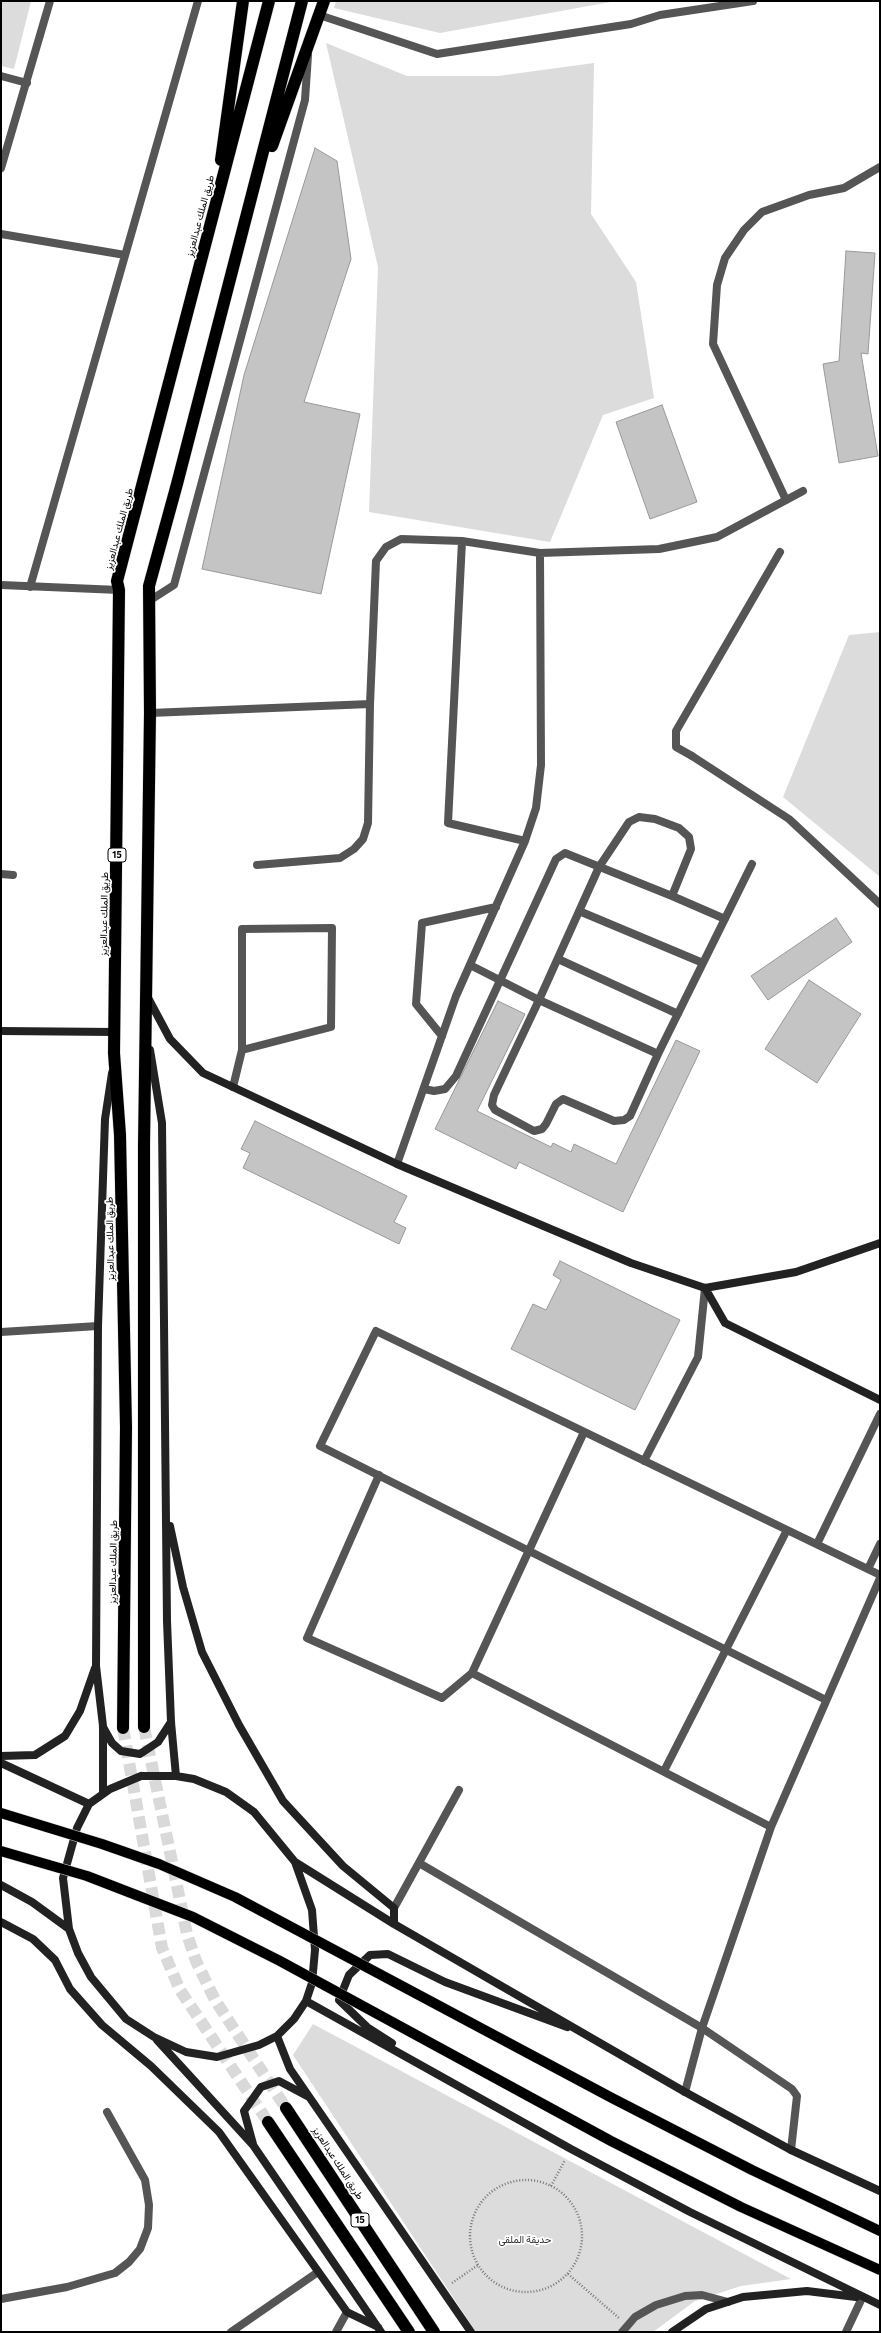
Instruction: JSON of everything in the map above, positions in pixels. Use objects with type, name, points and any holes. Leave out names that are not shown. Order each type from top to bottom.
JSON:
[{"type":"highway","points":[[213,213],[243,1]]},
{"type":"highway","name":"طريق الملك عبدالعزيز","points":[[123,1728],[126,1427],[120,1135],[114,1052],[119,590],[117,581],[269,1]]},
{"type":"highway","points":[[144,1727],[144,1145],[147,1034],[150,713],[149,586],[302,1]]},
{"type":"highway","points":[[245,222],[324,1]]},
{"type":"highway","name":"طريق الملك عبدالعزيز","points":[[286,2108],[434,2332]]},
{"type":"highway","name":"15","points":[[268,2122],[409,2332]]},
{"type":"main road","points":[[147,996],[170,1039],[203,1073],[397,1164],[631,1263],[705,1288],[796,1272],[880,1243]]},
{"type":"main road","points":[[1,1031],[115,1032]]},
{"type":"main road","points":[[147,1034],[162,1123],[166,1509],[171,1722],[176,1776]]},
{"type":"main road","points":[[103,1793],[103,1726],[96,1666],[98,1326],[105,1119],[114,1052]]},
{"type":"main road","points":[[705,1288],[725,1323],[880,1400]]},
{"type":"main road","points":[[166,1509],[182,1587],[202,1652],[239,1725],[283,1801],[343,1866],[394,1908],[394,1924]]},
{"type":"main road","points":[[1,1756],[35,1755],[65,1736],[80,1711],[96,1666]]},
{"type":"main road","points":[[103,1726],[112,1743],[121,1751],[140,1754],[158,1742],[171,1722]]},
{"type":"main road","points":[[1,1763],[89,1804]]},
{"type":"main road","points":[[141,1776],[176,1776],[194,1779],[226,1792],[254,1812],[294,1862],[312,1910],[315,1950],[312,1983],[306,2001],[294,2019],[277,2036],[259,2045],[217,2057],[186,2052],[154,2037],[126,2019],[92,1977],[78,1953],[69,1929],[63,1878],[77,1828],[89,1804],[103,1793],[141,1776]]},
{"type":"main road","points":[[1,1813],[102,1844],[159,1864],[235,1897],[612,2098],[752,2170],[880,2230]]},
{"type":"main road","points":[[1,1851],[88,1876],[193,1917],[280,1961],[611,2141],[741,2207],[880,2270]]},
{"type":"main road","points":[[294,1862],[394,1924],[685,2092],[791,2150],[880,2191]]},
{"type":"main road","points":[[1,1885],[32,1902],[69,1929]]},
{"type":"main road","points":[[1,1922],[33,1940],[55,1960],[70,1989],[102,2025],[151,2066],[219,2132],[347,2312],[379,2330]]},
{"type":"main road","points":[[473,2093],[367,2027],[339,2000],[349,1975],[370,1955],[388,1954],[445,1982],[588,2035]]},
{"type":"main road","points":[[306,2001],[571,2149],[862,2298],[880,2305]]},
{"type":"main road","points":[[277,2036],[290,2069],[471,2332]]},
{"type":"main road","points":[[154,2037],[253,2145],[379,2330]]},
{"type":"main road","points":[[253,2145],[244,2111],[260,2088],[279,2081],[312,2099]]},
{"type":"main road","points":[[672,2332],[706,2309],[743,2297],[807,2291],[862,2298]]},
{"type":"street","points":[[1,168],[50,1]]},
{"type":"street","points":[[30,587],[198,1]]},
{"type":"street","points":[[318,15],[437,54],[631,24],[660,15],[753,1]]},
{"type":"street","points":[[149,601],[174,585],[305,100],[309,42]]},
{"type":"street","points":[[1,76],[27,83]]},
{"type":"street","points":[[786,500],[713,344],[717,285],[725,258],[744,230],[762,212],[809,195],[844,188],[880,167]]},
{"type":"street","points":[[1,234],[125,255]]},
{"type":"street","points":[[257,865],[340,858],[354,849],[363,839],[368,823],[370,704],[376,562],[386,547],[401,539],[462,540],[540,553],[659,549],[717,538],[803,491]]},
{"type":"street","points":[[462,540],[448,823],[525,841]]},
{"type":"street","points":[[780,552],[676,731],[676,747],[789,818],[880,904]]},
{"type":"street","points":[[397,1164],[442,1036],[470,965],[525,841],[536,808],[541,765],[540,553]]},
{"type":"street","points":[[1,585],[119,590]]},
{"type":"street","points":[[150,713],[370,704]]},
{"type":"street","points":[[672,896],[691,849],[689,837],[679,828],[655,819],[639,817],[629,822],[599,867],[494,1096],[492,1105],[495,1110],[534,1131],[542,1129],[556,1104],[563,1099],[614,1121],[624,1120],[630,1116],[658,1054],[752,864]]},
{"type":"street","points":[[424,1089],[434,1091],[445,1089],[456,1076],[556,859],[565,854],[672,896],[725,919]]},
{"type":"street","points":[[1,874],[13,875]]},
{"type":"street","points":[[442,1036],[416,1004],[422,923],[496,907]]},
{"type":"street","points":[[579,911],[703,963]]},
{"type":"street","points":[[233,1087],[242,1050],[242,929],[332,928],[331,1027],[242,1050]]},
{"type":"street","points":[[558,959],[678,1014]]},
{"type":"street","points":[[470,965],[539,1000],[658,1054]]},
{"type":"street","points":[[644,1461],[698,1357],[705,1288]]},
{"type":"street","points":[[1,1332],[98,1326]]},
{"type":"street","points":[[826,1700],[320,1446],[376,1331],[880,1575]]},
{"type":"street","points":[[817,1544],[880,1414]]},
{"type":"street","points":[[379,1475],[307,1638],[442,1698],[472,1673],[584,1432]]},
{"type":"street","points":[[664,1772],[786,1530]]},
{"type":"street","points":[[868,1569],[880,1544]]},
{"type":"street","points":[[685,2092],[702,2028],[771,1827],[880,1578]]},
{"type":"street","points":[[472,1673],[771,1827]]},
{"type":"street","points":[[394,1908],[460,1790]]},
{"type":"street","points":[[419,1862],[702,2028],[792,2089],[797,2096],[791,2150]]},
{"type":"street","points":[[1,2300],[67,2287],[115,2273],[140,2249],[148,2228],[149,2205],[145,2180],[107,2112]]},
{"type":"street","points":[[231,2332],[318,2272]]},
{"type":"street","points":[[625,2329],[634,2317],[656,2304],[685,2296],[702,2295],[728,2302]]},
{"type":"street","points":[[846,2332],[862,2298]]},
{"type":"street","points":[[340,2330],[347,2312]]},
{"type":"path","points":[[551,2186],[571,2149]]},
{"type":"path","points":[[528,2180],[551,2186],[561,2192],[576,2209],[582,2231],[580,2254],[568,2274],[560,2282],[538,2291],[515,2292],[494,2282],[478,2265],[473,2254],[470,2230],[473,2219],[485,2198],[505,2184],[528,2180]]},
{"type":"path","points":[[442,2290],[478,2265]]},
{"type":"path","points":[[568,2274],[625,2329]]},
{"type":"green space","points":[[1,1],[31,1],[14,69],[1,66]]},
{"type":"green space","points":[[336,1],[616,1],[440,33],[334,8]]},
{"type":"green space","points":[[326,43],[407,76],[498,76],[594,63],[591,214],[636,282],[654,398],[603,415],[550,542],[369,512],[378,267]]},
{"type":"green space","points":[[880,632],[880,877],[783,797],[849,635]]},
{"type":"green space","name":"حديقة الملقى","points":[[313,2024],[791,2279],[741,2286],[695,2301],[653,2332],[476,2332],[293,2055]]},
{"type":"building","points":[[315,148],[337,161],[351,259],[304,402],[360,414],[321,594],[202,569],[244,375]]},
{"type":"building","points":[[846,251],[875,253],[868,354],[861,353],[878,456],[839,463],[823,364],[839,361]]},
{"type":"building","points":[[662,405],[697,502],[650,519],[616,422]]},
{"type":"building","points":[[836,918],[852,942],[768,1000],[751,976]]},
{"type":"building","points":[[809,980],[861,1014],[817,1083],[765,1049]]},
{"type":"building","points":[[498,1001],[525,1014],[477,1111],[551,1147],[553,1143],[571,1152],[574,1144],[616,1164],[676,1040],[700,1051],[623,1212],[519,1162],[516,1169],[435,1129]]},
{"type":"building","points":[[255,1121],[407,1196],[394,1222],[406,1228],[399,1244],[243,1168],[250,1153],[241,1149]]},
{"type":"building","points":[[560,1261],[680,1320],[635,1410],[511,1349],[533,1304],[546,1310],[561,1280],[553,1275]]},
{"type":"tunnel","points":[[144,1727],[187,1934],[196,1961],[215,2000],[286,2108]]},
{"type":"tunnel","points":[[123,1728],[162,1948],[180,1990],[268,2122]]}]
